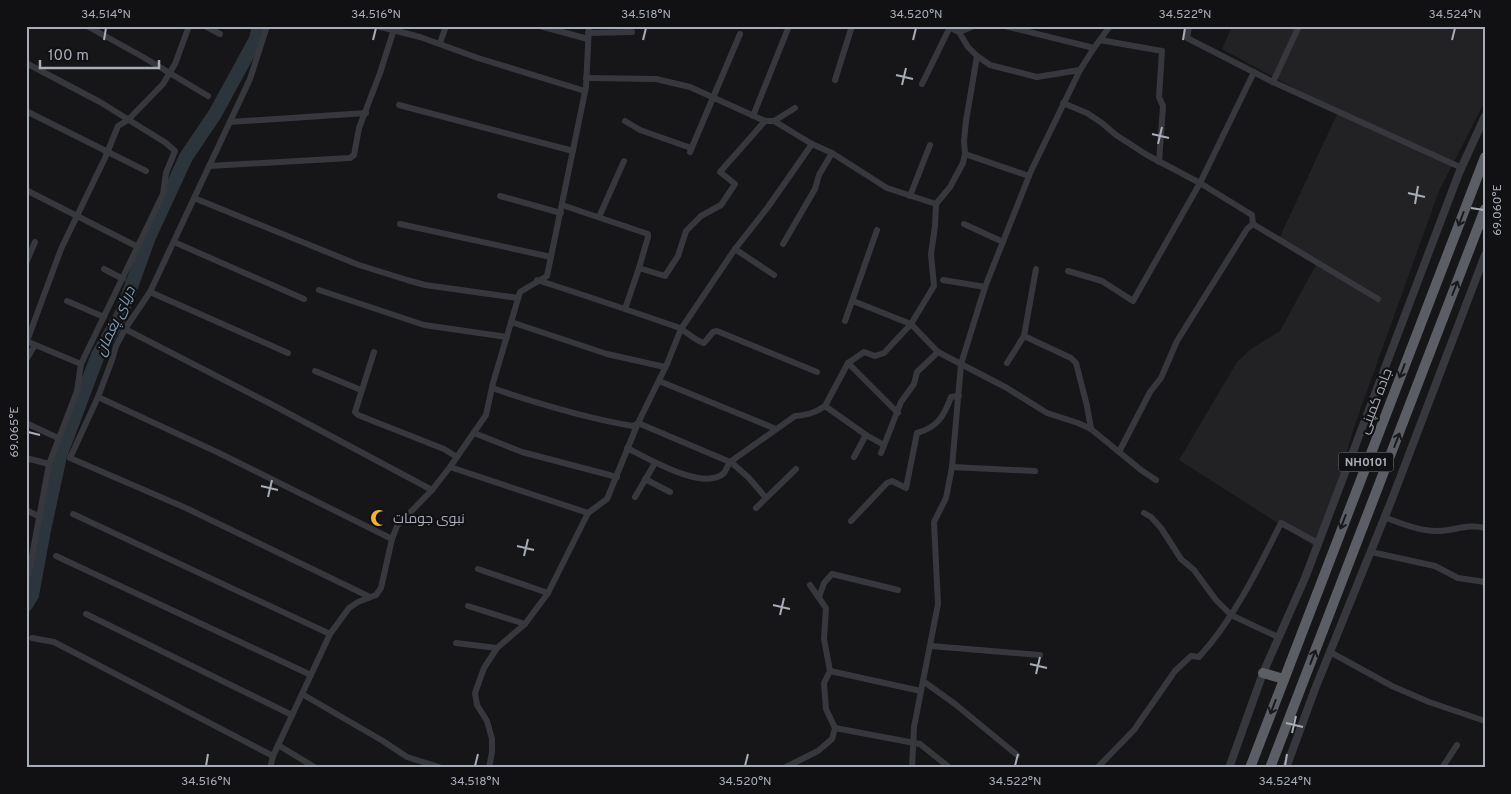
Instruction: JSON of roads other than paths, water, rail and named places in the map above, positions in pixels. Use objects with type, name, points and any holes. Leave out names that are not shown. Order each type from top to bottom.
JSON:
[{"type":"highway","name":"جاده کمپنی","points":[[1250,768],[1485,157]]},
{"type":"highway","name":"NH0101","points":[[1270,768],[1485,209]]},
{"type":"highway","points":[[1263,672],[1284,679]]},
{"type":"street","points":[[87,26],[208,96]]},
{"type":"street","points":[[81,364],[26,341],[61,249],[108,152],[118,126],[128,120],[163,84],[175,64],[189,26]]},
{"type":"street","points":[[205,26],[220,34]]},
{"type":"street","points":[[267,26],[250,79],[150,292],[116,346],[98,397],[70,458],[186,508],[370,597]]},
{"type":"street","points":[[377,26],[395,29],[440,43],[478,58],[585,91]]},
{"type":"street","points":[[440,43],[446,26]]},
{"type":"street","points":[[540,26],[588,33],[632,32]]},
{"type":"street","points":[[753,116],[789,26]]},
{"type":"street","points":[[835,80],[852,26]]},
{"type":"street","points":[[959,32],[974,26]]},
{"type":"street","points":[[1005,26],[1094,48]]},
{"type":"street","points":[[912,768],[914,727],[938,604],[934,522],[946,498],[952,467],[961,364],[985,287],[1029,176],[1080,70],[1110,26]]},
{"type":"street","points":[[1189,26],[1187,38],[1273,82],[1462,168]]},
{"type":"street","points":[[1273,82],[1299,26]]},
{"type":"street","points":[[922,84],[948,27],[959,32],[968,47],[990,65],[1037,78],[1080,70]]},
{"type":"street","points":[[209,166],[350,158],[355,152],[359,128],[395,29]]},
{"type":"street","points":[[270,768],[273,756],[330,634],[349,608],[358,602],[376,595],[381,588],[392,539],[397,526],[432,490],[486,414],[520,292],[537,280],[547,276],[585,91],[588,33]]},
{"type":"street","points":[[625,121],[640,130],[690,150],[740,34]]},
{"type":"street","points":[[1100,40],[1162,51],[1159,97],[1163,106],[1159,162]]},
{"type":"street","points":[[627,448],[678,474],[713,478],[724,472],[730,462],[795,416],[808,415],[825,406],[848,363],[864,352],[875,356],[884,353],[911,324],[934,286],[931,254],[936,226],[936,204],[950,186],[966,154],[964,141],[966,120],[977,56]]},
{"type":"street","points":[[26,63],[100,102],[166,143],[175,151],[166,173],[163,194],[81,364],[77,390],[48,464],[34,548],[26,579]]},
{"type":"street","points":[[1068,271],[1102,281],[1133,301],[1200,183],[1254,72]]},
{"type":"street","points":[[586,78],[656,79],[690,87],[765,121],[774,121],[812,144],[832,153],[886,188],[936,204]]},
{"type":"street","points":[[1063,103],[1087,113],[1116,135],[1159,162],[1200,183],[1252,215],[1253,224]]},
{"type":"street","points":[[399,105],[573,151]]},
{"type":"street","points":[[774,121],[795,108]]},
{"type":"street","points":[[26,111],[146,171]]},
{"type":"street","points":[[230,122],[366,113]]},
{"type":"street","points":[[1229,768],[1263,672],[1305,578],[1462,168],[1485,116]]},
{"type":"street","points":[[639,268],[666,276],[678,256],[686,231],[701,216],[721,204],[735,184],[720,172],[765,121]]},
{"type":"street","points":[[489,768],[492,739],[486,721],[477,705],[475,693],[484,668],[497,648],[525,624],[548,593],[588,513],[607,499],[627,448],[681,329],[812,144]]},
{"type":"street","points":[[910,196],[930,145]]},
{"type":"street","points":[[782,244],[815,190],[819,175],[832,153]]},
{"type":"street","points":[[966,154],[1029,176]]},
{"type":"street","points":[[599,217],[624,161]]},
{"type":"street","points":[[26,190],[138,247]]},
{"type":"street","points":[[500,196],[561,213]]},
{"type":"street","points":[[194,198],[359,265],[407,280],[426,285],[518,298]]},
{"type":"street","points":[[562,205],[648,234],[625,309]]},
{"type":"street","points":[[400,224],[551,257]]},
{"type":"street","points":[[964,224],[1003,242]]},
{"type":"street","points":[[1253,224],[1378,299]]},
{"type":"street","points":[[1120,452],[1150,392],[1160,378],[1177,341],[1247,229],[1253,224]]},
{"type":"street","points":[[845,321],[877,230]]},
{"type":"street","points":[[26,263],[34,242]]},
{"type":"street","points":[[174,242],[304,299]]},
{"type":"street","points":[[736,249],[774,275]]},
{"type":"street","points":[[1286,768],[1485,255]]},
{"type":"street","points":[[104,269],[123,279]]},
{"type":"street","points":[[1007,363],[1024,336],[1036,269]]},
{"type":"street","points":[[537,280],[681,329],[698,342],[704,343],[717,330],[817,372]]},
{"type":"street","points":[[943,280],[985,287]]},
{"type":"street","points":[[319,290],[424,325],[506,337]]},
{"type":"street","points":[[150,292],[288,354]]},
{"type":"street","points":[[67,301],[104,317]]},
{"type":"street","points":[[853,301],[911,324],[938,352],[1007,388],[1047,413],[1091,429],[1140,470],[1156,480]]},
{"type":"street","points":[[511,322],[607,354],[665,367]]},
{"type":"street","points":[[125,329],[432,490]]},
{"type":"street","points":[[1024,336],[1071,358],[1076,363],[1088,406],[1091,429]]},
{"type":"street","points":[[26,360],[35,345]]},
{"type":"street","points":[[374,352],[355,412],[358,416],[444,449],[457,457]]},
{"type":"street","points":[[881,453],[901,402],[914,384],[917,372],[938,352]]},
{"type":"street","points":[[848,363],[898,413]]},
{"type":"street","points":[[315,371],[361,390]]},
{"type":"street","points":[[658,381],[776,429]]},
{"type":"street","points":[[492,388],[558,410],[634,426],[638,423]]},
{"type":"street","points":[[851,522],[887,483],[892,482],[906,488],[917,433],[923,432],[943,418],[951,397],[959,396]]},
{"type":"street","points":[[98,397],[392,539]]},
{"type":"street","points":[[825,406],[866,436],[884,445]]},
{"type":"street","points":[[26,423],[58,438]]},
{"type":"street","points":[[638,423],[730,462],[766,498]]},
{"type":"street","points":[[474,433],[522,452],[616,477]]},
{"type":"street","points":[[854,457],[866,436]]},
{"type":"street","points":[[26,458],[48,464]]},
{"type":"street","points":[[635,497],[655,463]]},
{"type":"street","points":[[450,467],[588,513]]},
{"type":"street","points":[[952,467],[1035,472]]},
{"type":"street","points":[[756,508],[796,469]]},
{"type":"street","points":[[646,479],[670,492]]},
{"type":"street","points":[[26,510],[38,516]]},
{"type":"street","points":[[1144,513],[1151,517],[1181,559],[1194,570],[1216,600],[1231,615],[1278,637]]},
{"type":"street","points":[[73,514],[330,634]]},
{"type":"street","points":[[1384,517],[1434,531],[1474,525],[1485,528]]},
{"type":"street","points":[[1097,768],[1134,730],[1175,671],[1191,656],[1199,656],[1208,647],[1231,615],[1281,523],[1318,543]]},
{"type":"street","points":[[1371,552],[1435,566],[1458,578],[1485,582]]},
{"type":"street","points":[[56,556],[311,675]]},
{"type":"street","points":[[478,569],[548,593]]},
{"type":"street","points":[[819,597],[824,584],[832,574],[898,590]]},
{"type":"street","points":[[784,768],[818,751],[832,739],[835,728],[826,709],[825,697],[824,683],[830,671],[824,639],[826,608],[810,585]]},
{"type":"street","points":[[468,606],[525,624]]},
{"type":"street","points":[[86,614],[292,715]]},
{"type":"street","points":[[32,638],[54,642],[273,756]]},
{"type":"street","points":[[456,643],[497,648]]},
{"type":"street","points":[[931,646],[1040,655]]},
{"type":"street","points":[[1330,652],[1392,686],[1430,702],[1485,721]]},
{"type":"street","points":[[830,671],[921,691]]},
{"type":"street","points":[[923,681],[1017,754]]},
{"type":"street","points":[[302,694],[407,757],[442,768]]},
{"type":"street","points":[[835,728],[920,744],[950,768]]},
{"type":"street","points":[[278,745],[316,768]]},
{"type":"street","points":[[1442,768],[1458,745]]},
{"type":"waterway","name":"دریای پغمان","points":[[26,605],[32,595],[60,456],[98,355],[121,315],[149,237],[186,157],[215,114],[256,39],[259,26]]},
{"type":"place","name":"نبوی جومات","points":[[379,518]]}]
